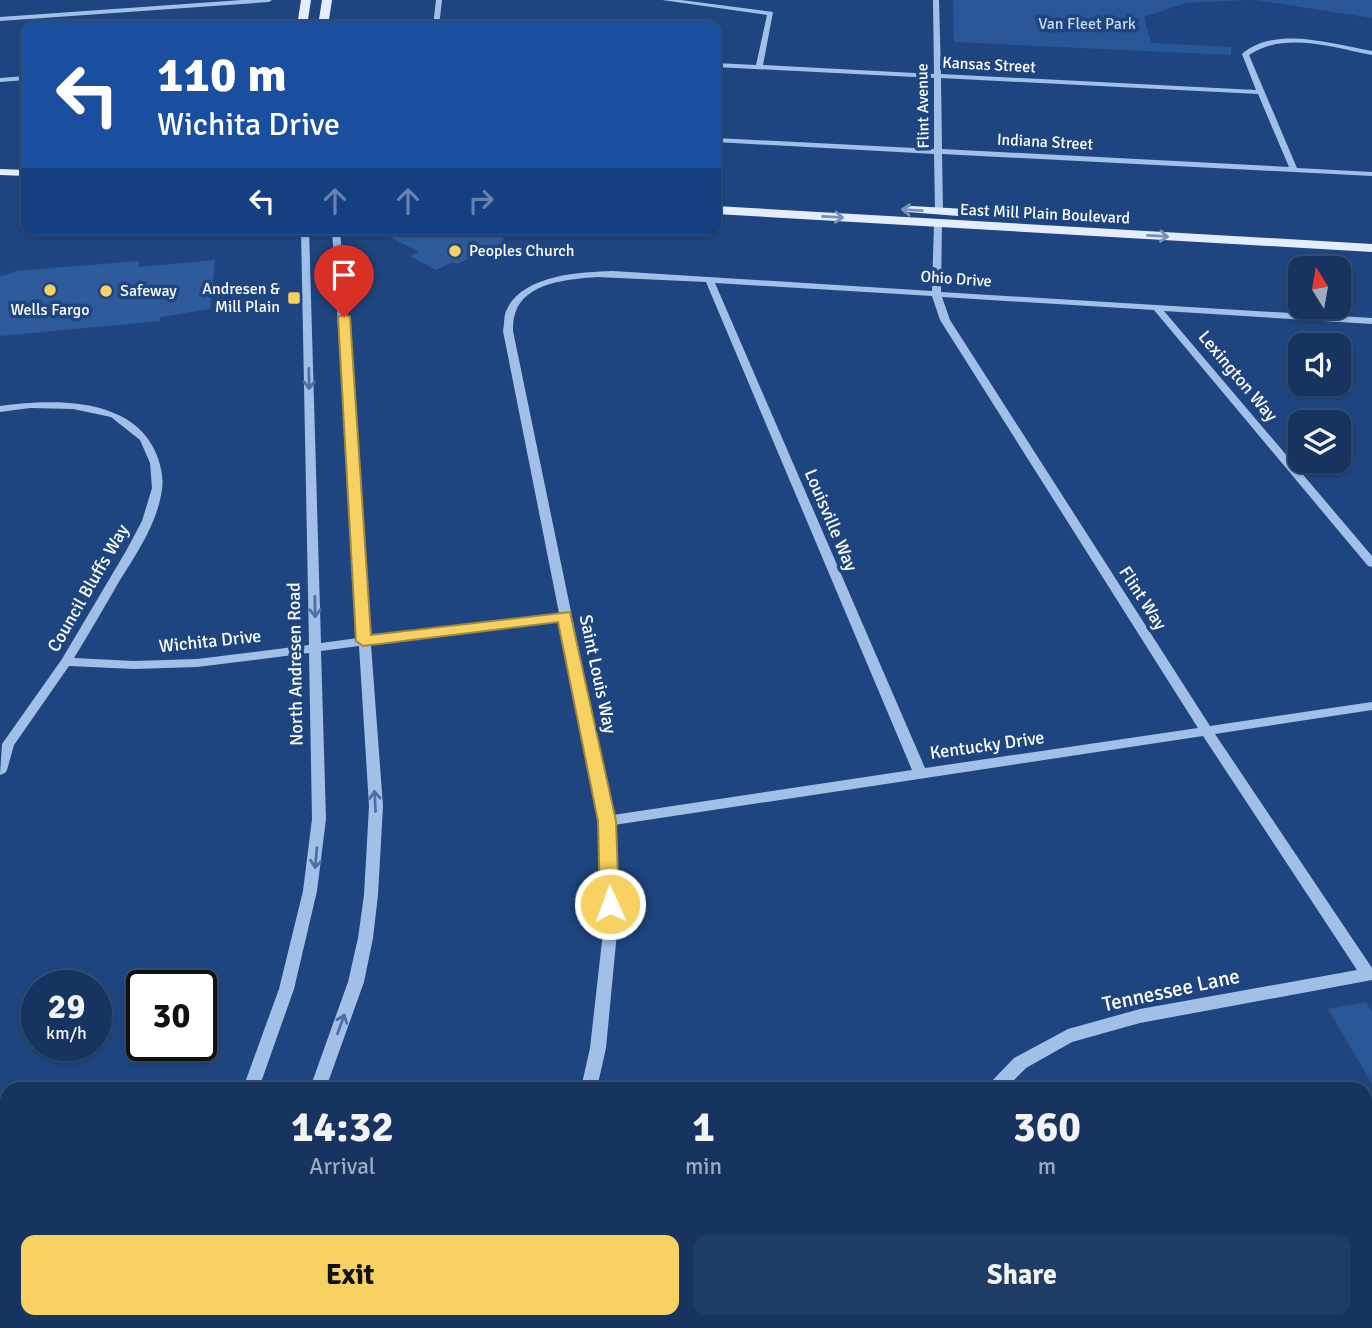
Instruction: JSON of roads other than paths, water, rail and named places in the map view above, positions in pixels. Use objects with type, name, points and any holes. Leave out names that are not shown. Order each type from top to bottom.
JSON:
[{"type":"main road","points":[[303,21],[306,0]]},
{"type":"main road","points":[[324,21],[327,0]]},
{"type":"main road","points":[[0,172],[21,173]]},
{"type":"main road","name":"East Mill Plain Boulevard","points":[[721,199],[1372,248]]},
{"type":"main road","name":"East Mill Plain Boulevard","points":[[721,210],[1372,236]]},
{"type":"street","points":[[0,19],[194,2],[269,0]]},
{"type":"street","points":[[437,21],[439,0]]},
{"type":"street","points":[[665,0],[771,13],[760,68]]},
{"type":"street","name":"Flint Avenue","points":[[936,0],[939,217]]},
{"type":"street","points":[[1294,170],[1245,54],[1251,48],[1267,42],[1294,41],[1372,53]]},
{"type":"street","name":"Kansas Street","points":[[721,65],[1261,92]]},
{"type":"street","points":[[0,80],[21,78]]},
{"type":"street","name":"Indiana Street","points":[[721,140],[1372,174]]},
{"type":"street","name":"Flint Way","points":[[939,217],[936,294],[945,320],[1206,730],[1370,974]]},
{"type":"street","name":"North Andresen Road","points":[[253,1082],[275,1029],[296,962],[313,881],[319,819],[305,235]]},
{"type":"street","points":[[320,1082],[355,984],[374,882],[376,806],[337,235]]},
{"type":"street","name":"Ohio Drive","points":[[540,285],[587,274],[1372,321]]},
{"type":"street","name":"Louisville Way","points":[[710,281],[920,773]]},
{"type":"street","name":"Saint Louis Way","points":[[540,285],[522,296],[511,308],[508,331],[607,821],[610,932],[598,1048],[590,1082]]},
{"type":"street","name":"Lexington Way","points":[[1157,308],[1372,563]]},
{"type":"street","name":"Council Bluffs Way","points":[[0,409],[30,405],[73,406],[114,415],[145,439],[155,463],[157,488],[147,521],[132,551],[66,662],[8,744],[0,770]]},
{"type":"street","name":"Wichita Drive","points":[[66,662],[134,665],[197,663],[565,616]]},
{"type":"street","name":"Kentucky Drive","points":[[607,821],[1372,706]]},
{"type":"street","name":"Tennessee Lane","points":[[1002,1082],[1020,1063],[1068,1037],[1140,1016],[1370,974]]},
{"type":"place","name":"Peoples Church","points":[[455,251]]},
{"type":"place","name":"Wells Fargo","points":[[50,290]]},
{"type":"place","name":"Safeway","points":[[106,291]]},
{"type":"place","name":"Andresen & Mill Plain","points":[[294,298]]},
{"type":"park label","name":"Van Fleet Park","points":[[1087,24]]}]
